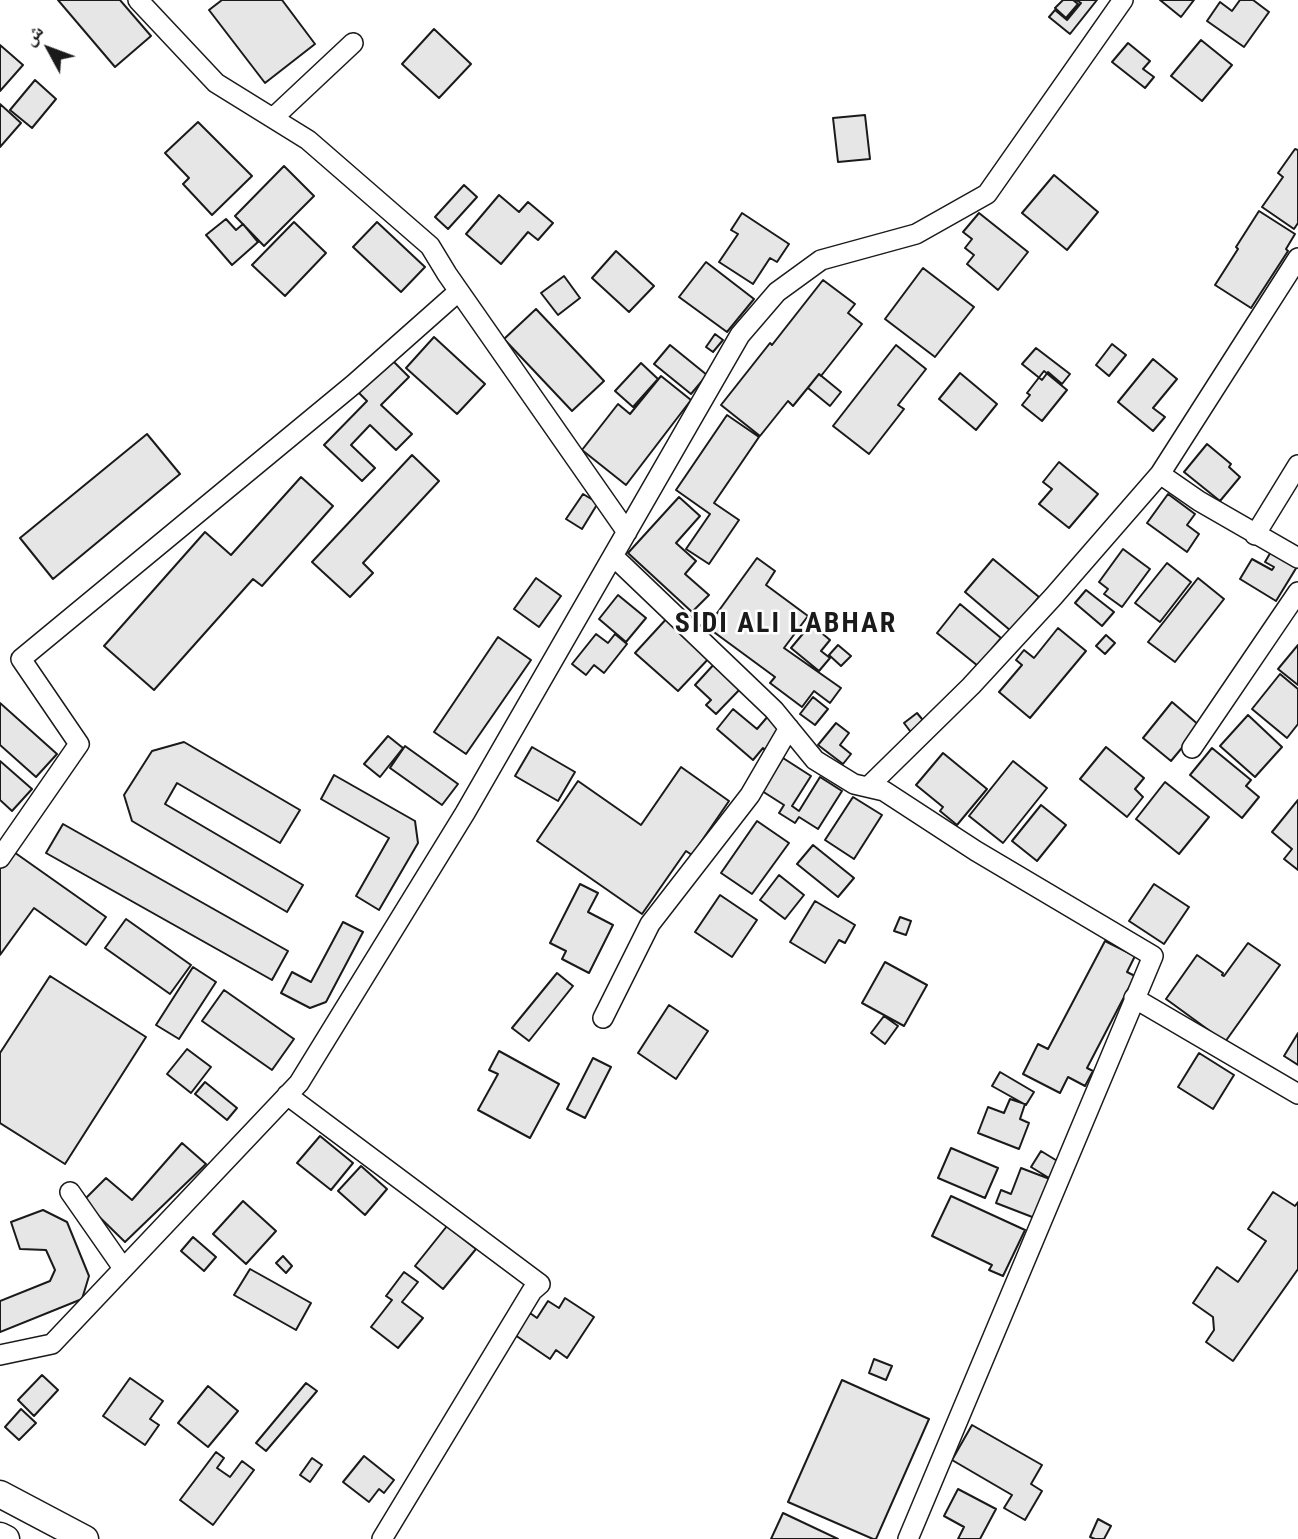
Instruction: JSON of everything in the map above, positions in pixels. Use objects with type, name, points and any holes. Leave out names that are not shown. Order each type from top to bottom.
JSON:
[{"type":"street","points":[[138,0],[216,83],[308,140],[430,246],[627,532]]},
{"type":"street","points":[[0,1355],[52,1344],[299,1083],[465,813],[740,335],[777,292],[821,260],[916,234],[987,194],[1123,0]]},
{"type":"street","points":[[273,118],[353,43]]},
{"type":"street","points":[[877,785],[1053,597],[1160,474],[1298,258]]},
{"type":"street","points":[[0,858],[79,744],[21,659],[354,384],[459,290]]},
{"type":"street","points":[[1255,535],[1298,465]]},
{"type":"street","points":[[1160,474],[1199,501],[1298,558]]},
{"type":"street","points":[[613,556],[774,710],[815,760],[853,784],[877,785],[976,851],[1153,956],[908,1539]]},
{"type":"street","points":[[1192,748],[1298,592]]},
{"type":"street","points":[[603,1018],[650,924],[750,795],[789,728]]},
{"type":"street","points":[[1134,998],[1298,1094]]},
{"type":"street","points":[[287,1095],[540,1284],[532,1291],[382,1539]]},
{"type":"street","points":[[70,1192],[123,1268]]},
{"type":"street","points":[[0,1494],[46,1530],[85,1539]]},
{"type":"street","points":[[0,1536],[6,1539]]},
{"type":"building","points":[[58,0],[120,0],[151,36],[115,67]]},
{"type":"building","points":[[222,0],[282,0],[315,44],[265,83],[209,10]]},
{"type":"building","points":[[1063,0],[1073,0],[1078,4],[1066,18],[1055,8]]},
{"type":"building","points":[[1076,0],[1097,0],[1070,34],[1049,17],[1055,10],[1067,20],[1081,3]]},
{"type":"building","points":[[1160,0],[1194,0],[1181,17]]},
{"type":"building","points":[[1240,0],[1253,0],[1269,12],[1244,47],[1207,21],[1220,2],[1232,11]]},
{"type":"building","points":[[434,29],[471,64],[439,98],[402,64]]},
{"type":"building","points":[[1201,40],[1232,65],[1202,101],[1171,76]]},
{"type":"building","points":[[1128,43],[1150,61],[1143,69],[1154,77],[1145,88],[1112,62]]},
{"type":"building","points":[[0,45],[23,65],[0,91]]},
{"type":"building","points":[[35,80],[56,99],[32,128],[10,110]]},
{"type":"building","points":[[0,104],[21,123],[0,147]]},
{"type":"building","points":[[865,115],[870,159],[838,162],[833,118]]},
{"type":"building","points":[[198,122],[252,176],[212,215],[183,184],[189,178],[165,153]]},
{"type":"building","points":[[1295,149],[1298,150],[1298,223],[1294,229],[1262,207],[1283,177],[1278,173]]},
{"type":"building","points":[[284,166],[314,196],[264,246],[235,216]]},
{"type":"building","points":[[1054,175],[1098,212],[1067,250],[1022,213]]},
{"type":"building","points":[[464,185],[477,197],[448,229],[435,217]]},
{"type":"building","points":[[499,195],[519,212],[528,202],[553,223],[538,240],[528,232],[501,264],[466,234]]},
{"type":"building","points":[[1259,211],[1295,234],[1286,249],[1288,251],[1251,308],[1215,285]]},
{"type":"building","points":[[742,213],[789,244],[777,262],[770,258],[753,284],[719,262],[738,234],[731,230]]},
{"type":"building","points":[[979,213],[1028,252],[998,290],[967,264],[974,255],[965,248],[972,239],[963,232]]},
{"type":"building","points":[[226,219],[236,230],[243,224],[258,242],[232,265],[206,235]]},
{"type":"building","points":[[294,222],[326,253],[285,296],[252,265]]},
{"type":"building","points":[[377,222],[425,267],[401,292],[353,247]]},
{"type":"building","points":[[616,251],[654,286],[629,312],[592,278]]},
{"type":"building","points":[[706,262],[754,299],[727,332],[679,297]]},
{"type":"building","points":[[923,268],[974,307],[935,357],[885,319]]},
{"type":"building","points":[[564,276],[580,298],[558,315],[541,293]]},
{"type":"building","points":[[823,280],[855,304],[848,313],[862,324],[821,376],[819,374],[793,406],[788,401],[760,436],[721,405]]},
{"type":"building","points":[[536,309],[604,381],[572,411],[504,339]]},
{"type":"building","points":[[715,334],[723,340],[713,352],[706,347]]},
{"type":"building","points":[[434,337],[485,384],[457,414],[406,368]]},
{"type":"building","points":[[1112,344],[1126,355],[1109,376],[1096,365]]},
{"type":"building","points":[[670,345],[707,375],[691,394],[654,364]]},
{"type":"building","points":[[896,345],[926,369],[898,405],[904,409],[869,454],[833,426]]},
{"type":"building","points":[[1036,348],[1070,374],[1062,384],[1048,372],[1042,380],[1022,364]]},
{"type":"building","points":[[391,359],[409,377],[381,405],[412,434],[396,450],[370,425],[351,445],[375,468],[362,481],[324,445],[367,401],[358,392]]},
{"type":"building","points":[[1153,359],[1177,379],[1153,408],[1165,417],[1153,431],[1118,402]]},
{"type":"building","points":[[641,363],[658,379],[633,407],[615,391]]},
{"type":"building","points":[[1044,371],[1067,390],[1042,421],[1022,405],[1030,395],[1027,393]]},
{"type":"building","points":[[960,373],[997,404],[976,430],[939,399]]},
{"type":"building","points":[[819,374],[841,392],[830,406],[808,388]]},
{"type":"building","points":[[661,376],[691,400],[626,485],[582,450],[618,404],[630,414]]},
{"type":"building","points":[[727,415],[759,437],[714,503],[739,520],[709,564],[686,549],[710,514],[676,490]]},
{"type":"building","points":[[147,434],[180,474],[53,579],[20,538]]},
{"type":"building","points":[[1207,444],[1231,464],[1229,467],[1240,477],[1220,501],[1184,472]]},
{"type":"building","points":[[412,455],[439,481],[363,563],[373,573],[350,597],[312,562]]},
{"type":"building","points":[[1059,462],[1098,494],[1069,528],[1039,504],[1052,489],[1043,482]]},
{"type":"building","points":[[301,477],[333,506],[262,586],[253,579],[154,690],[104,646],[205,532],[231,555]]},
{"type":"building","points":[[583,494],[598,503],[582,529],[566,519]]},
{"type":"building","points":[[1168,494],[1195,514],[1187,525],[1199,534],[1187,552],[1147,523]]},
{"type":"building","points":[[679,497],[700,516],[676,543],[696,561],[685,574],[709,595],[692,612],[628,553]]},
{"type":"building","points":[[1123,549],[1150,569],[1122,607],[1104,594],[1108,589],[1099,582]]},
{"type":"building","points":[[1272,550],[1298,565],[1276,601],[1240,579],[1252,559],[1272,570],[1274,567],[1265,562]]},
{"type":"building","points":[[757,558],[775,571],[766,585],[808,616],[784,648],[841,688],[830,703],[814,691],[802,707],[770,683],[775,677],[707,627]]},
{"type":"building","points":[[993,559],[1039,597],[1011,631],[965,592]]},
{"type":"building","points":[[1167,563],[1191,582],[1160,622],[1135,603]]},
{"type":"building","points":[[536,578],[561,596],[539,627],[514,609]]},
{"type":"building","points":[[1198,578],[1224,599],[1175,662],[1148,642]]},
{"type":"building","points":[[1086,590],[1114,612],[1102,626],[1075,603]]},
{"type":"building","points":[[618,595],[646,618],[626,642],[599,619]]},
{"type":"building","points":[[960,604],[1001,638],[978,666],[937,633]]},
{"type":"building","points":[[669,616],[712,655],[678,691],[635,653]]},
{"type":"building","points":[[811,624],[830,640],[821,651],[830,658],[819,671],[791,648]]},
{"type":"building","points":[[1058,628],[1086,651],[1030,718],[999,692],[1022,665],[1016,660],[1024,650],[1034,658]]},
{"type":"building","points":[[596,634],[608,643],[615,634],[627,644],[604,673],[594,665],[586,675],[572,664]]},
{"type":"building","points":[[1106,635],[1115,643],[1105,654],[1096,646]]},
{"type":"building","points":[[498,637],[531,660],[466,754],[434,732]]},
{"type":"building","points":[[838,645],[851,656],[841,666],[829,655]]},
{"type":"building","points":[[1298,645],[1298,685],[1278,669]]},
{"type":"building","points":[[716,662],[743,686],[716,714],[706,705],[711,700],[695,685]]},
{"type":"building","points":[[1280,674],[1298,689],[1298,724],[1287,738],[1252,709]]},
{"type":"building","points":[[813,697],[828,709],[815,725],[800,714]]},
{"type":"building","points":[[1172,702],[1200,726],[1171,761],[1143,738]]},
{"type":"building","points":[[0,703],[57,754],[36,777],[0,745]]},
{"type":"building","points":[[733,709],[757,729],[769,715],[786,729],[767,751],[763,748],[753,760],[717,729]]},
{"type":"building","points":[[917,713],[927,725],[913,735],[904,723]]},
{"type":"building","points":[[1248,715],[1282,747],[1255,777],[1220,746]]},
{"type":"building","points":[[836,723],[849,733],[840,745],[851,754],[843,764],[818,745]]},
{"type":"building","points":[[388,736],[403,748],[380,777],[364,764]]},
{"type":"building","points":[[184,742],[300,810],[280,843],[177,783],[165,804],[303,885],[287,912],[132,821],[124,795],[152,751]]},
{"type":"building","points":[[405,746],[458,784],[442,805],[390,768]]},
{"type":"building","points":[[532,747],[575,772],[558,801],[515,776]]},
{"type":"building","points":[[1106,747],[1144,778],[1135,789],[1143,797],[1127,817],[1080,779]]},
{"type":"building","points":[[1212,748],[1251,780],[1246,786],[1259,797],[1242,818],[1190,775]]},
{"type":"building","points":[[943,753],[987,789],[957,825],[940,811],[943,807],[916,785]]},
{"type":"building","points":[[783,758],[811,776],[792,806],[799,811],[820,777],[842,791],[818,829],[799,817],[795,823],[779,813],[784,805],[762,791]]},
{"type":"building","points":[[0,761],[32,789],[12,811],[0,800]]},
{"type":"building","points":[[1013,761],[1047,788],[1003,843],[969,816]]},
{"type":"building","points":[[681,767],[729,801],[692,855],[686,851],[642,914],[537,841],[578,781],[641,825]]},
{"type":"building","points":[[334,775],[415,821],[418,843],[379,910],[356,896],[389,838],[321,799]]},
{"type":"building","points":[[1165,782],[1209,817],[1179,854],[1136,819]]},
{"type":"building","points":[[853,797],[882,815],[854,859],[825,840]]},
{"type":"building","points":[[1298,800],[1298,870],[1284,859],[1292,849],[1272,832]]},
{"type":"building","points":[[1041,805],[1066,825],[1037,861],[1012,841]]},
{"type":"building","points":[[757,821],[789,843],[752,894],[721,873]]},
{"type":"building","points":[[63,824],[288,951],[272,980],[46,853]]},
{"type":"building","points":[[4,845],[106,917],[86,945],[34,908],[0,955],[0,851]]},
{"type":"building","points":[[813,845],[854,878],[838,897],[797,864]]},
{"type":"building","points":[[779,875],[804,895],[785,919],[760,900]]},
{"type":"building","points":[[580,884],[598,893],[588,912],[613,925],[589,973],[562,959],[566,951],[550,943]]},
{"type":"building","points":[[1154,884],[1189,907],[1164,944],[1129,921]]},
{"type":"building","points":[[720,895],[757,920],[732,957],[695,932]]},
{"type":"building","points":[[815,901],[855,925],[845,943],[839,940],[825,963],[790,942]]},
{"type":"building","points":[[900,917],[911,921],[906,935],[894,931]]},
{"type":"building","points":[[126,919],[191,965],[170,994],[105,948]]},
{"type":"building","points":[[343,922],[363,932],[326,1002],[310,1008],[281,993],[292,972],[311,982]]},
{"type":"building","points":[[1105,941],[1135,956],[1127,972],[1135,976],[1087,1068],[1093,1071],[1085,1086],[1068,1077],[1060,1093],[1023,1074],[1038,1044],[1048,1049]]},
{"type":"building","points":[[1248,943],[1280,965],[1225,1042],[1166,999],[1197,955],[1224,976]]},
{"type":"building","points":[[885,962],[927,985],[904,1026],[862,1003]]},
{"type":"building","points":[[193,967],[216,982],[179,1039],[156,1025]]},
{"type":"building","points":[[557,973],[573,986],[529,1041],[512,1028]]},
{"type":"building","points":[[50,976],[146,1037],[65,1164],[0,1123],[0,1053]]},
{"type":"building","points":[[224,990],[294,1039],[272,1070],[202,1021]]},
{"type":"building","points":[[669,1005],[708,1031],[676,1079],[638,1053]]},
{"type":"building","points":[[884,1016],[898,1026],[885,1044],[871,1033]]},
{"type":"building","points":[[1298,1033],[1298,1065],[1284,1056]]},
{"type":"building","points":[[187,1049],[211,1067],[191,1093],[167,1074]]},
{"type":"building","points":[[499,1051],[559,1084],[530,1138],[478,1110],[498,1074],[489,1070]]},
{"type":"building","points":[[1199,1053],[1234,1075],[1213,1109],[1178,1087]]},
{"type":"building","points":[[593,1058],[611,1067],[585,1118],[567,1109]]},
{"type":"building","points":[[1000,1072],[1034,1092],[1026,1105],[992,1086]]},
{"type":"building","points":[[205,1082],[237,1108],[227,1120],[195,1094]]},
{"type":"building","points":[[1010,1099],[1025,1104],[1020,1119],[1029,1123],[1019,1149],[978,1133],[988,1107],[1004,1113]]},
{"type":"building","points":[[320,1136],[353,1163],[331,1190],[297,1163]]},
{"type":"building","points":[[182,1143],[206,1164],[125,1242],[83,1201],[106,1178],[132,1200]]},
{"type":"building","points":[[951,1148],[998,1168],[985,1198],[938,1178]]},
{"type":"building","points":[[1041,1151],[1059,1162],[1049,1178],[1031,1167]]},
{"type":"building","points":[[361,1166],[387,1189],[365,1215],[338,1191]]},
{"type":"building","points":[[1021,1168],[1055,1181],[1040,1220],[996,1203],[1001,1190],[1011,1194]]},
{"type":"building","points":[[1273,1192],[1295,1206],[1298,1202],[1298,1269],[1233,1361],[1206,1342],[1214,1330],[1213,1317],[1193,1303],[1217,1267],[1238,1282],[1266,1241],[1248,1229]]},
{"type":"building","points":[[951,1196],[1025,1230],[1003,1276],[989,1270],[992,1265],[932,1236]]},
{"type":"building","points":[[243,1201],[276,1231],[246,1264],[213,1234]]},
{"type":"building","points":[[43,1210],[67,1222],[89,1276],[82,1299],[0,1332],[0,1301],[50,1281],[55,1270],[46,1250],[20,1249],[11,1222]]},
{"type":"building","points":[[447,1226],[476,1249],[443,1289],[415,1266]]},
{"type":"building","points":[[193,1237],[216,1257],[204,1271],[181,1251]]},
{"type":"building","points":[[283,1256],[292,1266],[286,1273],[276,1263]]},
{"type":"building","points":[[250,1269],[311,1303],[296,1330],[234,1295]]},
{"type":"building","points":[[404,1272],[418,1282],[402,1302],[423,1318],[398,1348],[371,1327],[392,1300],[386,1296]]},
{"type":"building","points":[[565,1298],[594,1317],[567,1358],[556,1350],[550,1359],[515,1335],[530,1313],[537,1318],[548,1301],[559,1308]]},
{"type":"building","points":[[874,1359],[892,1366],[886,1380],[869,1373]]},
{"type":"building","points":[[42,1375],[58,1390],[34,1416],[18,1400]]},
{"type":"building","points":[[130,1378],[163,1401],[150,1419],[159,1425],[145,1445],[103,1416]]},
{"type":"building","points":[[842,1380],[929,1419],[876,1539],[788,1502]]},
{"type":"building","points":[[306,1383],[317,1391],[266,1451],[256,1443]]},
{"type":"building","points":[[208,1386],[238,1411],[208,1447],[178,1423]]},
{"type":"building","points":[[21,1409],[36,1423],[19,1440],[5,1427]]},
{"type":"building","points":[[972,1425],[1042,1465],[1031,1484],[1042,1491],[1025,1520],[1004,1508],[1012,1495],[952,1460]]},
{"type":"building","points":[[216,1452],[224,1458],[217,1468],[230,1477],[242,1461],[254,1470],[213,1525],[180,1500]]},
{"type":"building","points":[[364,1456],[394,1480],[384,1493],[379,1489],[369,1502],[343,1482]]},
{"type":"building","points":[[312,1458],[322,1465],[310,1482],[300,1475]]},
{"type":"building","points":[[958,1489],[996,1509],[980,1539],[958,1539],[964,1527],[944,1516]]},
{"type":"building","points":[[783,1513],[838,1539],[771,1539]]},
{"type":"building","points":[[1098,1519],[1111,1526],[1104,1539],[1090,1537]]},
{"type":"district","name":"SIDI ALI LABHAR","points":[[786,625]]}]
